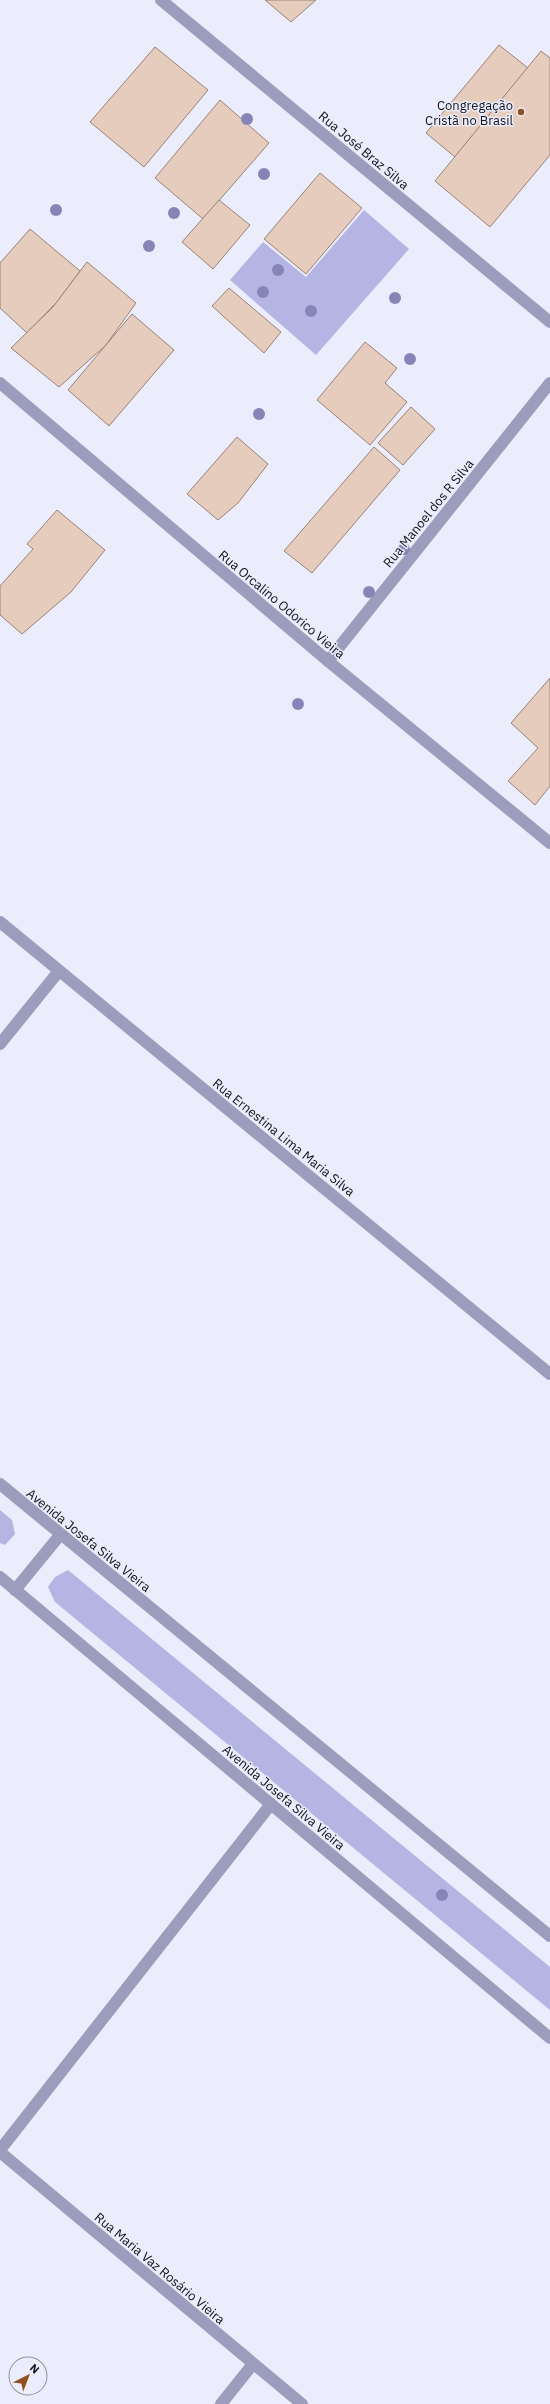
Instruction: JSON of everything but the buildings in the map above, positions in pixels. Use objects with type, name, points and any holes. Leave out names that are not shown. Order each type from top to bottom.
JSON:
[{"type":"street","name":"Rua José Braz Silva","points":[[161,0],[550,322]]},
{"type":"street","name":"Rua Orcalino Odorico Vieira","points":[[0,382],[328,661],[550,843]]},
{"type":"street","name":"Rua Manoel dos R Silva","points":[[328,661],[550,383]]},
{"type":"street","name":"Rua Ernestina Lima Maria Silva","points":[[0,922],[550,1374]]},
{"type":"street","points":[[0,1044],[59,971]]},
{"type":"street","name":"Avenida Josefa Silva Vieira","points":[[0,1484],[550,1936]]},
{"type":"street","points":[[15,1590],[60,1534]]},
{"type":"street","name":"Avenida Josefa Silva Vieira","points":[[0,1577],[550,2038]]},
{"type":"street","points":[[0,2151],[271,1804]]},
{"type":"street","name":"Rua Maria Vaz Rosário Vieira","points":[[0,2151],[302,2404]]},
{"type":"street","points":[[221,2404],[253,2364]]},
{"type":"shaded area","points":[[364,210],[409,249],[316,355],[230,280],[263,242],[306,277]]},
{"type":"shaded area","points":[[0,1510],[12,1520],[15,1534],[5,1545],[0,1543]]},
{"type":"shaded area","points":[[68,1570],[550,1967],[550,2010],[55,1602],[48,1587],[55,1577]]},
{"type":"place","name":"Congregação Cristã no Brasil","points":[[521,112]]}]
